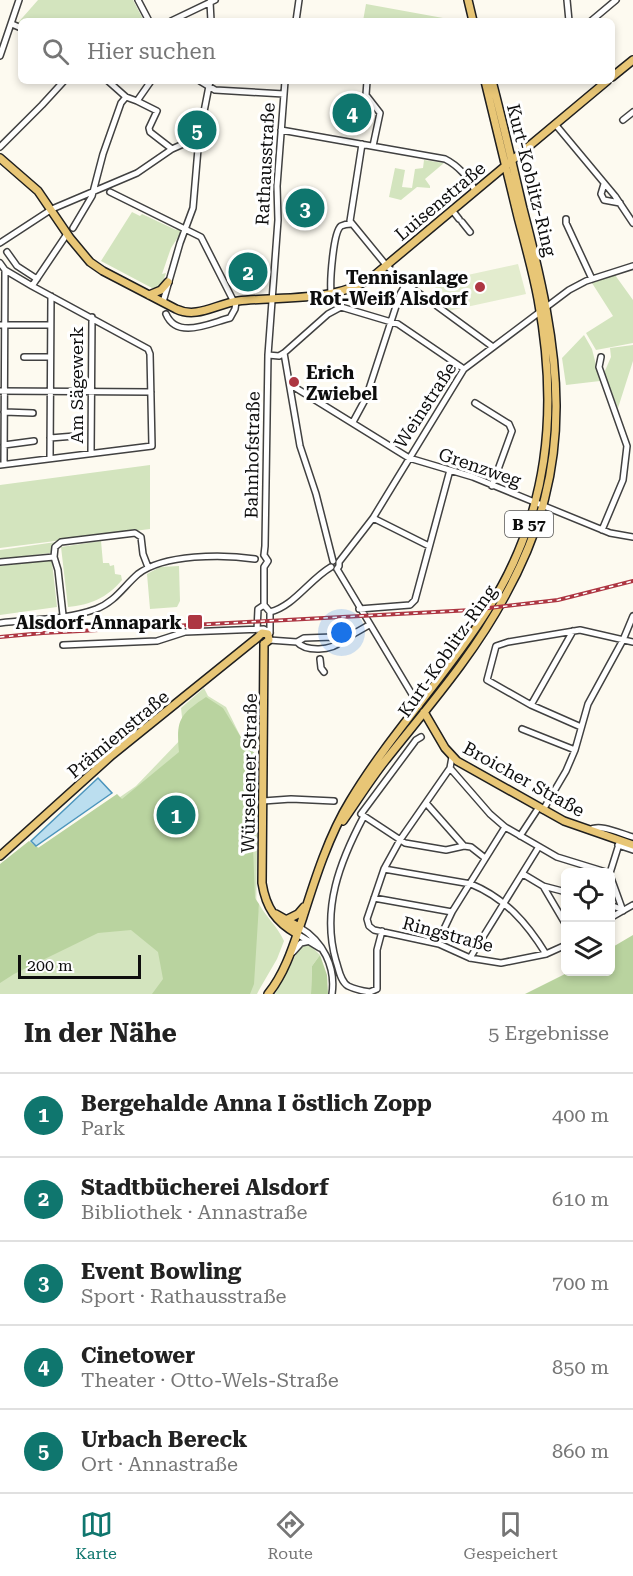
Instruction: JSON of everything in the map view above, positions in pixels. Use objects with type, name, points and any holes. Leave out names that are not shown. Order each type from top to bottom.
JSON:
[{"type":"main road","points":[[468,0],[473,18]]},
{"type":"main road","points":[[615,75],[633,60]]},
{"type":"main road","name":"Kurt-Koblitz-Ring","points":[[486,84],[543,309]]},
{"type":"main road","name":"Kurt-Koblitz-Ring","points":[[298,930],[326,851],[335,833],[421,709],[468,654],[506,596],[525,556],[540,504],[549,407],[543,309],[536,256],[493,84]]},
{"type":"main road","name":"Luisenstraße","points":[[0,158],[34,186],[52,209],[67,234],[97,267],[189,314],[235,302],[272,300],[347,290],[362,284],[602,84]]},
{"type":"main road","points":[[149,295],[161,290],[168,282]]},
{"type":"main road","points":[[257,635],[260,643],[268,639]]},
{"type":"main road","name":"Prämienstraße","points":[[0,856],[112,755],[257,635]]},
{"type":"main road","name":"Würselener Straße","points":[[268,639],[262,883],[267,902],[275,918],[298,930]]},
{"type":"main road","name":"Broicher Straße","points":[[421,709],[452,757],[541,809],[588,831],[619,843],[633,845]]},
{"type":"main road","points":[[286,921],[298,914],[308,900]]},
{"type":"main road","points":[[267,902],[277,915],[298,930]]},
{"type":"main road","name":"B 57","points":[[268,994],[281,974],[298,930]]},
{"type":"street","points":[[0,56],[19,0]]},
{"type":"street","points":[[138,0],[147,18]]},
{"type":"street","points":[[296,18],[299,0]]},
{"type":"street","points":[[567,0],[569,18]]},
{"type":"street","points":[[595,18],[616,0]]},
{"type":"street","points":[[177,18],[212,1],[211,18]]},
{"type":"street","points":[[12,24],[18,27]]},
{"type":"street","points":[[0,147],[61,84]]},
{"type":"street","points":[[111,84],[126,97],[157,111],[149,128],[150,132],[171,149]]},
{"type":"street","points":[[137,101],[149,84]]},
{"type":"street","points":[[210,84],[215,90],[284,94]]},
{"type":"street","points":[[163,302],[193,208],[199,136],[210,84]]},
{"type":"street","name":"Rathausstraße","points":[[268,356],[285,84]]},
{"type":"street","points":[[366,84],[366,95],[380,113],[374,146]]},
{"type":"street","points":[[73,228],[92,196],[114,122],[126,97]]},
{"type":"street","points":[[623,120],[633,112]]},
{"type":"street","points":[[555,124],[620,203],[633,223]]},
{"type":"street","points":[[281,130],[445,159],[470,181],[475,191]]},
{"type":"street","points":[[0,243],[52,209],[136,173],[171,149],[199,136]]},
{"type":"street","points":[[362,144],[352,201],[351,224],[386,265],[406,284],[430,301]]},
{"type":"street","points":[[604,184],[601,194],[604,200],[620,203]]},
{"type":"street","points":[[110,192],[196,233],[205,242],[235,302],[235,309],[230,318],[197,327],[177,326],[170,322],[166,314]]},
{"type":"street","points":[[452,210],[470,232]]},
{"type":"street","points":[[566,219],[592,279]]},
{"type":"street","points":[[331,292],[332,260],[337,235],[341,226],[351,224]]},
{"type":"street","points":[[32,286],[67,234]]},
{"type":"street","points":[[7,252],[17,266],[37,279]]},
{"type":"street","points":[[0,263],[5,270],[32,286],[148,349],[152,446],[2,464],[4,445],[2,325],[5,270]]},
{"type":"street","name":"Weinstraße","points":[[270,612],[285,607],[302,589],[335,565],[373,518],[464,369],[569,291],[592,279],[633,266]]},
{"type":"street","points":[[353,422],[366,398],[400,294],[406,284]]},
{"type":"street","points":[[50,458],[51,296]]},
{"type":"street","points":[[437,306],[493,347]]},
{"type":"street","points":[[268,356],[279,356],[284,353],[338,308],[391,321],[418,335],[464,369]]},
{"type":"street","name":"Am Sägewerk","points":[[92,317],[92,453]]},
{"type":"street","points":[[2,325],[51,325]]},
{"type":"street","name":"Broicher Straße","points":[[284,353],[300,446],[316,494],[335,565],[359,609],[421,709]]},
{"type":"street","name":"Bahnhofstraße","points":[[264,555],[266,546],[268,356]]},
{"type":"street","points":[[24,357],[50,357]]},
{"type":"street","points":[[601,357],[599,367],[630,448],[623,480],[602,530]]},
{"type":"street","name":"Grenzweg","points":[[291,386],[409,458],[450,470],[602,530],[633,537]]},
{"type":"street","points":[[2,392],[151,392]]},
{"type":"street","points":[[475,404],[506,422],[512,432],[492,486]]},
{"type":"street","points":[[4,412],[33,413]]},
{"type":"street","points":[[50,438],[75,436]]},
{"type":"street","points":[[4,445],[34,441]]},
{"type":"street","points":[[359,609],[410,605],[415,600],[450,470]]},
{"type":"street","points":[[373,518],[429,546]]},
{"type":"street","points":[[63,615],[58,570],[54,557],[56,547],[61,542],[135,533],[141,537],[148,567]]},
{"type":"street","points":[[0,623],[84,612],[109,602],[140,573],[160,562],[183,558],[255,559],[257,556],[264,555],[268,561],[264,567],[264,605],[270,612],[268,639]]},
{"type":"street","points":[[0,562],[54,557]]},
{"type":"street","points":[[255,559],[257,566],[264,567]]},
{"type":"street","points":[[257,635],[258,609],[264,605]]},
{"type":"street","points":[[520,837],[566,771],[575,750],[588,705],[623,640],[633,616]]},
{"type":"street","points":[[297,642],[301,646],[320,653],[337,646],[341,641],[369,625]]},
{"type":"street","points":[[63,645],[157,641],[186,632],[257,635],[266,629],[268,639]]},
{"type":"street","points":[[581,727],[531,705],[486,680],[496,646],[580,630],[633,642]]},
{"type":"street","points":[[531,705],[573,631]]},
{"type":"street","points":[[268,639],[297,642],[304,638],[334,637],[341,641]]},
{"type":"street","points":[[320,653],[321,668],[324,672]]},
{"type":"street","points":[[522,729],[575,750]]},
{"type":"street","points":[[381,931],[377,951],[377,989],[370,993],[348,986],[341,976],[336,959],[330,921],[340,867],[363,815],[416,740],[421,737]]},
{"type":"street","name":"Ringstraße","points":[[452,757],[450,768],[400,840],[384,869],[367,919],[368,923],[371,928],[439,944],[470,958],[501,963],[546,954],[561,947]]},
{"type":"street","points":[[450,768],[490,814],[520,837],[557,857],[593,868]]},
{"type":"street","points":[[263,801],[291,799],[334,801]]},
{"type":"street","points":[[426,803],[464,846]]},
{"type":"street","points":[[363,815],[405,843],[437,849],[471,847],[485,858]]},
{"type":"street","points":[[443,931],[452,912],[505,826]]},
{"type":"street","points":[[588,831],[599,827],[633,837]]},
{"type":"street","points":[[612,868],[619,843],[633,850]]},
{"type":"street","points":[[470,958],[538,848]]},
{"type":"street","points":[[384,869],[471,884],[504,903],[527,925],[546,954]]},
{"type":"street","points":[[523,874],[543,886],[561,891]]},
{"type":"street","points":[[543,886],[564,922]]},
{"type":"street","points":[[615,888],[622,910]]},
{"type":"street","points":[[374,897],[452,912]]},
{"type":"street","points":[[615,915],[633,905]]},
{"type":"street","points":[[615,907],[622,910]]},
{"type":"street","points":[[298,930],[325,954]]},
{"type":"street","points":[[298,930],[316,939],[325,954],[333,975],[332,994]]},
{"type":"street","points":[[288,957],[298,945],[310,941]]},
{"type":"green space","points":[[38,0],[133,0],[142,18],[22,18]]},
{"type":"green space","points":[[366,4],[443,18],[364,18]]},
{"type":"green space","points":[[424,160],[444,163],[425,179],[430,188],[417,187],[401,200],[389,197],[395,168],[405,170],[402,187],[412,188],[415,169],[423,168]]},
{"type":"green space","points":[[132,212],[140,216],[142,214],[176,230],[178,227],[182,231],[171,248],[162,274],[166,273],[162,284],[157,289],[101,261]]},
{"type":"green space","name":"Tennisanlage Rot-Weiß Alsdorf","points":[[518,264],[526,294],[448,311],[440,306],[439,300],[431,294],[440,281]]},
{"type":"green space","points":[[615,275],[633,300],[633,343],[596,350],[586,333],[613,316],[592,283]]},
{"type":"green space","points":[[584,335],[592,349],[600,381],[566,385],[562,358]]},
{"type":"green space","points":[[633,345],[633,361],[618,408],[604,373],[611,357],[610,348]]},
{"type":"green space","points":[[150,465],[150,529],[0,548],[0,485]]},
{"type":"green space","points":[[101,541],[103,563],[114,565],[115,574],[121,575],[122,580],[98,600],[68,607],[61,547]]},
{"type":"green space","points":[[56,542],[53,552],[50,553],[0,559],[0,550]]},
{"type":"green space","points":[[49,560],[52,562],[57,607],[0,615],[0,566]]},
{"type":"green space","points":[[179,566],[180,601],[177,607],[150,609],[147,574],[160,567]]},
{"type":"green space","points":[[204,688],[208,696],[226,707],[258,772],[256,926],[259,904],[284,941],[277,959],[257,994],[0,994],[0,869],[28,843],[42,851],[136,786],[184,736],[181,708]]},
{"type":"green space","points":[[206,697],[223,708],[242,739],[256,755],[253,847],[255,898],[259,904],[254,984],[250,994],[152,994],[163,979],[158,952],[131,930],[98,933],[0,983],[0,864],[29,841],[38,848],[117,794],[122,799],[179,752],[178,732],[181,719]]},
{"type":"green space","points":[[633,935],[633,994],[525,994],[561,976],[615,976],[615,946]]},
{"type":"green space","points":[[309,944],[320,955],[312,966],[311,994],[275,994],[300,947]]},
{"type":"green space","points":[[320,955],[327,975],[328,994],[311,994],[312,966]]},
{"type":"water","points":[[98,778],[112,793],[36,846],[31,841]]},
{"type":"railway","points":[[0,637],[472,610],[558,600],[633,581]]},
{"type":"place","name":"Cinetower","points":[[352,113]]},
{"type":"place","name":"Urbach Bereck","points":[[197,130]]},
{"type":"place","name":"Event Bowling","points":[[305,208]]},
{"type":"place","name":"Stadtbücherei Alsdorf","points":[[248,272]]},
{"type":"place","name":"Tennisanlage Rot-Weiß Alsdorf","points":[[480,287]]},
{"type":"place","name":"Erich Zwiebel","points":[[294,382]]},
{"type":"place","name":"Alsdorf-Annapark","points":[[195,622]]},
{"type":"place","name":"Bergehalde Anna I östlich Zopp","points":[[176,815]]}]
